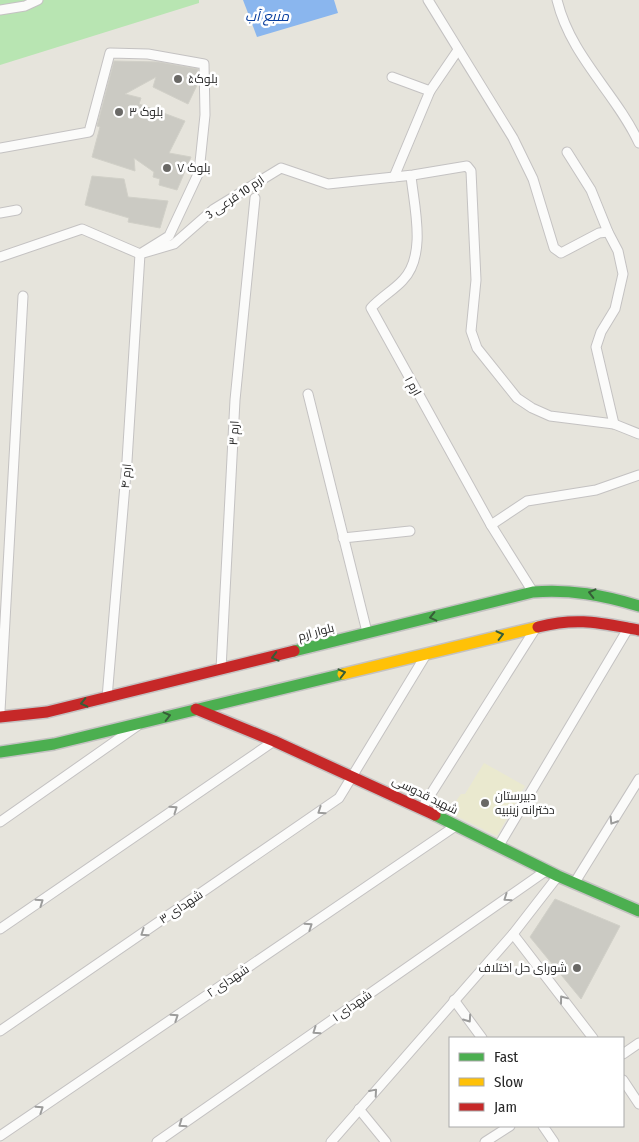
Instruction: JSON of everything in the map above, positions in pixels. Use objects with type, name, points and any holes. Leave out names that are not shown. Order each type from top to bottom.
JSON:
[{"type":"main road","name":"بلوار ارم","points":[[0,717],[47,712],[107,698],[534,592],[556,590],[585,591],[639,606]]},
{"type":"main road","points":[[0,752],[28,750],[54,744],[537,626],[584,620],[634,628]]},
{"type":"main road","name":"شهید قدوسی","points":[[196,709],[274,740],[353,776],[457,825],[558,876],[639,911]]},
{"type":"street","points":[[0,10],[25,6],[38,0]]},
{"type":"street","points":[[428,0],[513,138],[533,180],[554,248],[561,252],[599,233],[608,232]]},
{"type":"street","points":[[557,0],[577,51],[604,91],[627,118],[639,143]]},
{"type":"street","points":[[394,177],[430,91],[458,50]]},
{"type":"street","points":[[0,148],[89,132],[110,53],[148,54],[204,64],[205,115],[199,172],[169,236],[140,254],[82,229],[0,257]]},
{"type":"street","points":[[392,77],[430,91]]},
{"type":"street","points":[[568,152],[592,190],[608,232],[618,251],[623,274],[615,309],[601,332],[596,347],[614,424],[639,434]]},
{"type":"street","name":"ارم 10 فرعی 3","points":[[140,254],[174,244],[214,209],[281,168],[328,184],[411,176],[467,166],[471,170],[476,280],[471,330],[477,348],[517,398],[532,408],[550,416],[614,424]]},
{"type":"street","name":"ارم ۱","points":[[411,176],[416,246],[414,259],[404,280],[371,308],[490,525],[534,592]]},
{"type":"street","name":"ارم ۳","points":[[221,669],[235,400],[255,198]]},
{"type":"street","points":[[0,213],[17,210]]},
{"type":"street","name":"ارم ۴","points":[[107,698],[128,451],[140,254]]},
{"type":"street","points":[[0,710],[24,296]]},
{"type":"street","points":[[308,394],[367,632]]},
{"type":"street","points":[[490,525],[528,502],[596,490],[639,476]]},
{"type":"street","points":[[343,538],[410,531]]},
{"type":"street","points":[[422,808],[537,626]]},
{"type":"street","points":[[498,847],[634,628]]},
{"type":"street","name":"شهدای ۳","points":[[0,1031],[339,798],[427,652]]},
{"type":"street","points":[[0,822],[143,722]]},
{"type":"street","points":[[0,930],[274,740]]},
{"type":"street","points":[[574,882],[639,779]]},
{"type":"street","name":"شهدای ۲","points":[[0,1136],[457,825]]},
{"type":"street","name":"شهدای ۱","points":[[156,1142],[547,870]]},
{"type":"street","points":[[332,1142],[454,1000],[514,934],[558,876]]},
{"type":"street","points":[[514,934],[592,1037]]},
{"type":"street","points":[[454,1000],[481,1037]]},
{"type":"street","points":[[624,1053],[639,1043]]},
{"type":"street","points":[[624,1082],[639,1104]]},
{"type":"street","points":[[360,1109],[386,1142]]},
{"type":"street","points":[[485,1142],[508,1127]]},
{"type":"street","points":[[544,1127],[554,1142]]},
{"type":"shaded area","name":"دبیرستان دخترانه زینبیه","points":[[484,763],[525,786],[497,836],[448,812],[461,794],[465,794]]},
{"type":"green space","points":[[0,0],[199,0],[199,3],[0,65]]},
{"type":"water","name":"منبع آب","points":[[243,0],[334,0],[338,13],[257,37]]},
{"type":"building","points":[[114,61],[159,62],[198,69],[198,83],[188,104],[153,87],[156,77],[125,94],[141,98],[139,104],[185,121],[169,153],[191,157],[177,190],[159,185],[160,179],[153,177],[154,172],[134,158],[135,171],[92,157],[100,127],[97,126]]},
{"type":"building","points":[[92,176],[124,179],[128,197],[168,201],[160,228],[128,222],[129,218],[85,205]]},
{"type":"building","name":"شورای حل اختلاف","points":[[555,899],[620,926],[581,999],[530,937]]},
{"type":"traffic: fast","points":[[294,651],[533,592],[560,591],[586,594],[639,606]]},
{"type":"traffic: fast","points":[[0,752],[54,744],[343,674]]},
{"type":"traffic: fast","points":[[435,815],[558,876],[639,911]]},
{"type":"traffic: slow","points":[[343,674],[538,627]]},
{"type":"traffic: jam","points":[[538,627],[565,622],[588,622],[639,630]]},
{"type":"traffic: jam","points":[[0,717],[47,712],[294,651]]},
{"type":"traffic: jam","points":[[196,709],[274,741],[435,815]]},
{"type":"place","name":"بلوک۵","points":[[178,79]]},
{"type":"place","name":"بلوک ۳","points":[[119,112]]},
{"type":"place","name":"بلوک ۷","points":[[167,168]]},
{"type":"place","name":"دبیرستان دخترانه زینبیه","points":[[485,803]]},
{"type":"place","name":"شورای حل اختلاف","points":[[577,968]]}]
